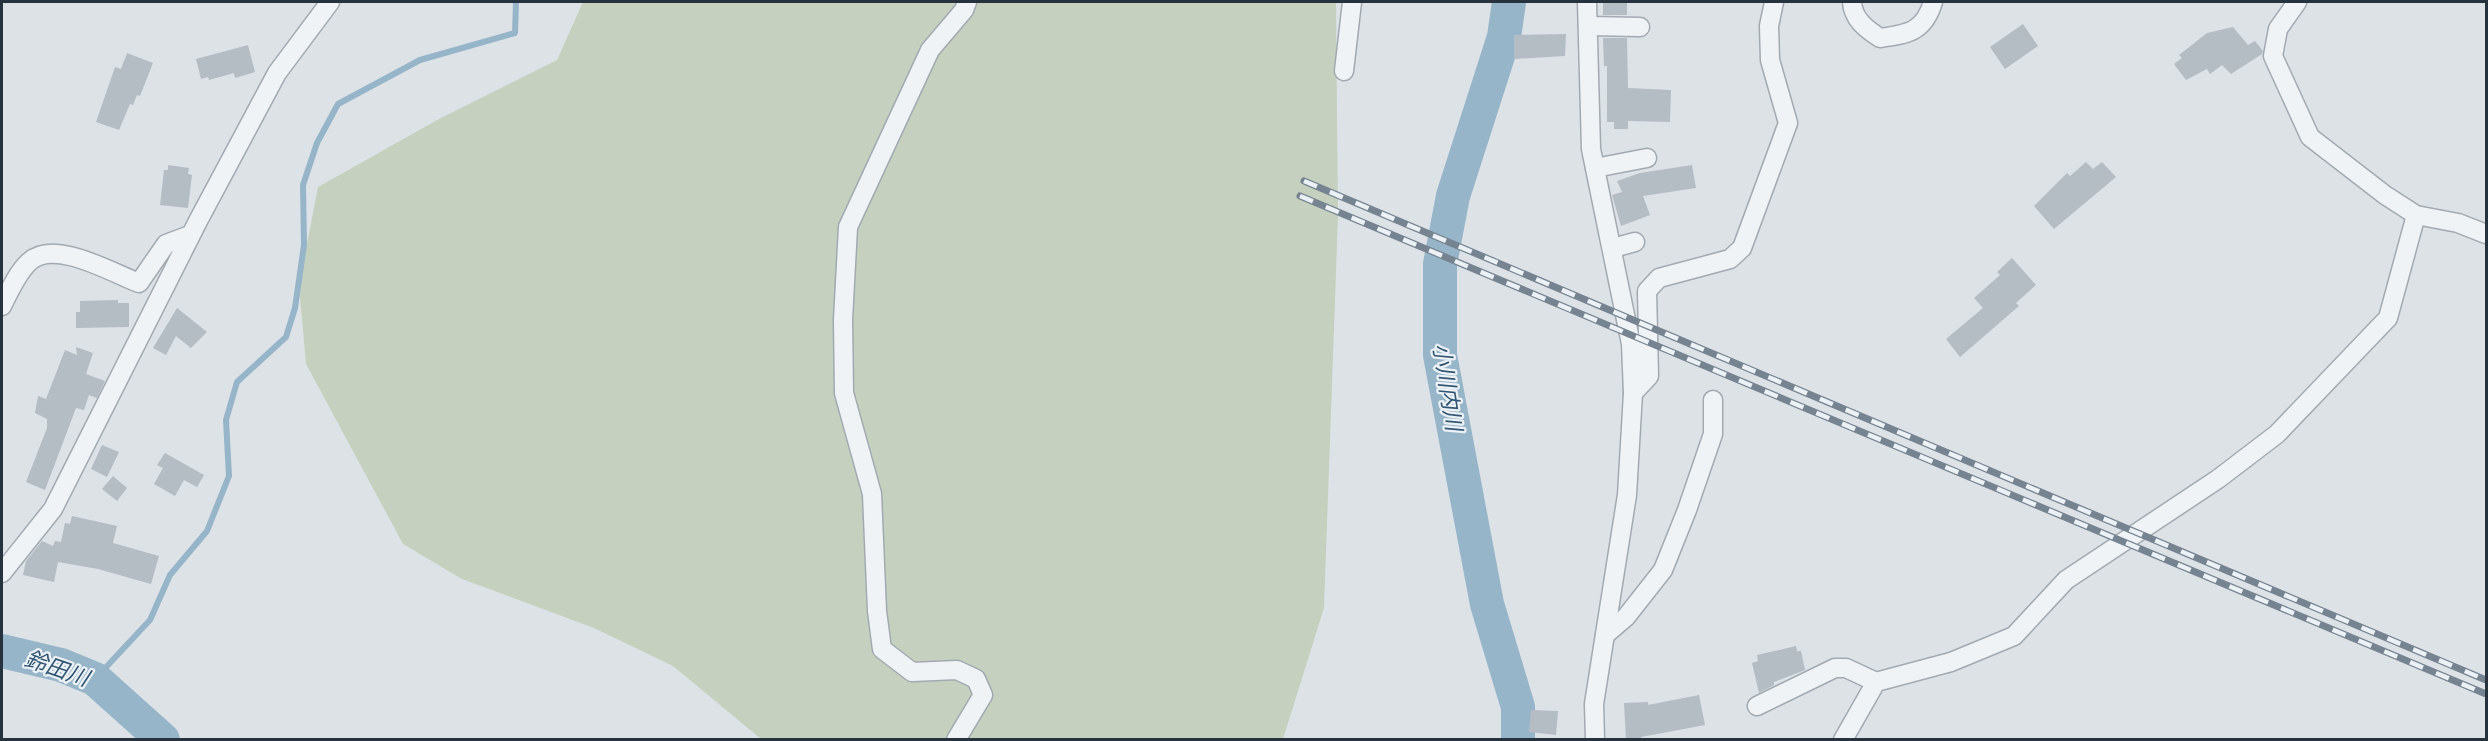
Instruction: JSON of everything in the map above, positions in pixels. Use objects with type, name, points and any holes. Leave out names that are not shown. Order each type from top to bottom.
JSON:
[{"type":"street","points":[[2,573],[52,509],[190,235],[277,73],[330,2]]},
{"type":"street","points":[[956,740],[983,695],[976,679],[957,670],[912,672],[882,649],[877,611],[872,494],[844,393],[843,320],[848,227],[930,50],[964,10],[967,2]]},
{"type":"street","points":[[1344,71],[1352,2]]},
{"type":"street","points":[[1587,2],[1591,149],[1631,344],[1633,393],[1627,495],[1594,704],[1595,740]]},
{"type":"street","points":[[1633,393],[1648,376],[1647,291],[1659,278],[1730,259],[1742,248],[1788,123],[1770,60],[1769,26],[1774,2]]},
{"type":"street","points":[[1852,2],[1852,9],[1863,27],[1880,38],[1908,34],[1928,19],[1933,2]]},
{"type":"street","points":[[2296,2],[2278,29],[2273,56],[2310,137],[2385,195],[2416,215],[2458,223],[2487,234]]},
{"type":"street","points":[[1588,26],[1640,27]]},
{"type":"street","points":[[1595,168],[1647,158]]},
{"type":"street","points":[[1757,706],[1835,668],[1846,668],[1876,682],[1951,662],[2014,636],[2066,580],[2218,479],[2277,434],[2388,318],[2416,215]]},
{"type":"street","points":[[2,306],[30,261],[49,252],[76,257],[139,283],[166,244],[190,235]]},
{"type":"street","points":[[1613,248],[1635,242]]},
{"type":"street","points":[[1605,634],[1626,617],[1663,570],[1688,510],[1713,434],[1713,400]]},
{"type":"street","points":[[1843,740],[1876,682]]},
{"type":"green space","points":[[583,2],[1336,2],[1338,217],[1324,608],[1283,739],[761,739],[673,666],[594,628],[462,579],[403,544],[306,364],[299,285],[318,187],[439,119],[557,60]]},
{"type":"building","points":[[1603,2],[1627,2],[1627,15],[1603,15]]},
{"type":"building","points":[[2023,24],[2038,46],[2005,69],[1990,47]]},
{"type":"building","points":[[2233,27],[2248,45],[2255,41],[2263,51],[2262,54],[2231,74],[2222,65],[2210,74],[2207,69],[2186,80],[2174,64],[2182,58],[2179,55],[2207,33]]},
{"type":"building","points":[[1566,34],[1565,56],[1514,59],[1514,35]]},
{"type":"building","points":[[1603,38],[1627,38],[1628,88],[1671,90],[1670,122],[1628,121],[1628,129],[1614,129],[1614,122],[1607,122],[1607,66],[1604,66]]},
{"type":"building","points":[[248,45],[255,72],[235,78],[234,73],[209,80],[208,77],[201,79],[196,59]]},
{"type":"building","points":[[127,53],[153,63],[140,96],[137,95],[133,105],[130,104],[119,130],[96,122],[115,67],[121,69]]},
{"type":"building","points":[[2086,162],[2093,169],[2102,162],[2116,177],[2054,229],[2034,206],[2067,173],[2070,176]]},
{"type":"building","points":[[168,165],[189,168],[188,174],[192,175],[188,208],[160,205],[164,170],[168,170]]},
{"type":"building","points":[[1692,165],[1696,188],[1643,196],[1650,215],[1621,226],[1612,195],[1622,192],[1617,181],[1640,173]]},
{"type":"building","points":[[2012,258],[2036,285],[2016,303],[2019,306],[1960,357],[1946,339],[1983,308],[1974,298],[2000,275],[1997,272]]},
{"type":"building","points":[[118,300],[118,303],[129,303],[129,327],[76,328],[76,312],[80,312],[80,301]]},
{"type":"building","points":[[177,308],[207,332],[191,348],[176,336],[166,355],[153,348]]},
{"type":"building","points":[[76,347],[93,353],[86,374],[105,381],[97,398],[89,395],[84,410],[76,408],[45,490],[26,482],[47,428],[47,419],[35,413],[38,396],[46,399],[65,350],[77,355]]},
{"type":"building","points":[[102,445],[119,452],[107,477],[91,469]]},
{"type":"building","points":[[165,453],[204,475],[197,487],[184,480],[175,496],[154,484],[163,468],[157,465]]},
{"type":"building","points":[[113,476],[127,488],[117,501],[102,489]]},
{"type":"building","points":[[72,516],[117,526],[113,543],[159,556],[151,584],[98,569],[58,562],[54,582],[23,575],[26,561],[42,541],[53,546],[55,541],[61,542],[65,523],[70,524]]},
{"type":"building","points":[[1796,646],[1797,651],[1801,651],[1805,670],[1774,682],[1774,685],[1759,693],[1752,663],[1758,661],[1757,655]]},
{"type":"building","points":[[1699,695],[1705,725],[1641,737],[1642,740],[1626,740],[1624,703],[1648,702],[1648,705]]},
{"type":"building","points":[[1531,710],[1558,711],[1556,735],[1529,732]]},
{"type":"waterway","points":[[95,679],[150,620],[170,575],[207,531],[229,476],[226,420],[237,382],[286,337],[295,308],[304,245],[303,185],[317,143],[338,104],[420,60],[515,33],[516,2]]},
{"type":"waterway","name":"小川内川","points":[[1509,2],[1504,37],[1453,196],[1440,264],[1440,355],[1487,604],[1518,707],[1518,740]]},
{"type":"waterway","name":"鈴田川","points":[[2,651],[61,665],[95,679],[163,740]]},
{"type":"railway","points":[[1304,181],[2486,680]]},
{"type":"railway","points":[[1300,196],[2486,694]]}]
